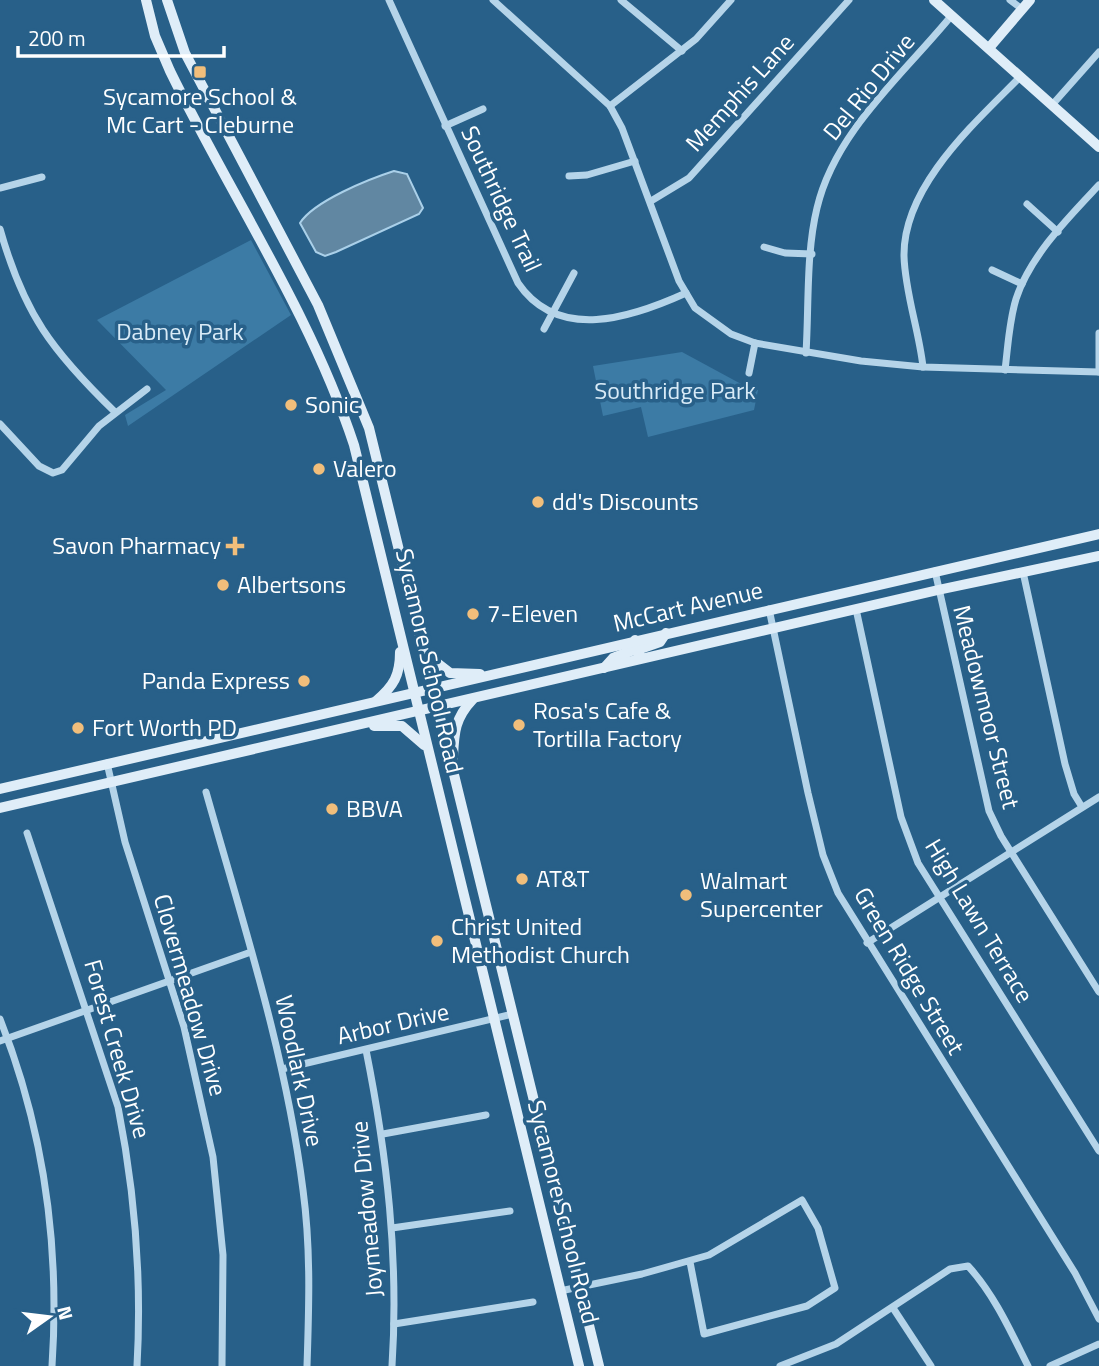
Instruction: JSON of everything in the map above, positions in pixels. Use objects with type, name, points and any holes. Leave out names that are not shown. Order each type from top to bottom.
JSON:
[{"type":"main road","name":"Sycamore School Road","points":[[146,0],[155,36],[187,105],[321,358],[354,445],[579,1366]]},
{"type":"main road","name":"Sycamore School Road","points":[[167,0],[182,46],[206,95],[339,350],[369,428],[598,1366]]},
{"type":"main road","points":[[934,0],[1099,147]]},
{"type":"main road","points":[[989,48],[1030,0]]},
{"type":"main road","points":[[187,105],[206,95]]},
{"type":"main road","points":[[321,358],[339,350]]},
{"type":"main road","name":"McCart Avenue","points":[[0,789],[1099,534]]},
{"type":"main road","points":[[380,545],[398,542]]},
{"type":"main road","name":"McCart Avenue","points":[[0,808],[772,628],[1099,556]]},
{"type":"main road","points":[[638,660],[640,649],[660,642],[666,633]]},
{"type":"main road","points":[[374,703],[391,689],[397,679],[400,670],[401,634]]},
{"type":"main road","points":[[603,668],[613,658],[631,651],[635,640]]},
{"type":"main road","points":[[426,654],[437,667],[450,673],[494,674]]},
{"type":"main road","points":[[452,768],[454,728],[461,712],[473,699]]},
{"type":"main road","points":[[349,727],[402,726],[418,737],[428,750]]},
{"type":"main road","points":[[267,727],[272,745]]},
{"type":"main road","points":[[460,881],[480,876]]},
{"type":"main road","points":[[523,1136],[541,1132]]},
{"type":"street","name":"Southridge Trail","points":[[389,0],[518,283],[531,300],[552,314]]},
{"type":"street","points":[[493,0],[521,29],[610,106],[635,161],[686,293],[695,307],[719,327],[755,343],[923,367],[1099,372],[1099,333]]},
{"type":"street","points":[[621,0],[682,51]]},
{"type":"street","points":[[610,106],[682,51],[731,0]]},
{"type":"street","name":"Memphis Lane","points":[[651,201],[689,178],[849,0]]},
{"type":"street","points":[[1010,0],[1022,9]]},
{"type":"street","name":"Del Rio Drive","points":[[806,352],[811,254],[817,207],[835,160],[874,106],[951,15]]},
{"type":"street","points":[[1052,105],[1099,52]]},
{"type":"street","points":[[923,367],[904,257],[910,214],[926,184],[954,149],[1020,77]]},
{"type":"street","points":[[445,126],[483,108]]},
{"type":"street","points":[[569,176],[587,175],[635,161]]},
{"type":"street","points":[[0,188],[42,177]]},
{"type":"street","points":[[1005,370],[1012,314],[1022,284],[1058,232],[1099,185]]},
{"type":"street","points":[[1027,204],[1058,232]]},
{"type":"street","points":[[0,229],[15,280],[40,327],[59,356],[115,412]]},
{"type":"street","points":[[764,247],[785,253],[811,254]]},
{"type":"street","points":[[992,270],[1022,284]]},
{"type":"street","points":[[544,329],[574,273]]},
{"type":"street","points":[[552,314],[573,320],[625,315],[686,293]]},
{"type":"street","points":[[749,373],[755,343]]},
{"type":"street","points":[[0,425],[39,466],[53,472],[62,470],[99,426],[147,389]]},
{"type":"street","name":"Meadowmoor Street","points":[[935,571],[982,791],[995,823],[1099,992]]},
{"type":"street","points":[[1023,572],[1065,764],[1074,794],[1082,807]]},
{"type":"street","name":"Green Ridge Street","points":[[769,609],[823,855],[838,893],[866,943],[1075,1273],[1099,1319]]},
{"type":"street","name":"High Lawn Terrace","points":[[856,609],[901,817],[918,863],[1099,1151]]},
{"type":"street","name":"Clovermeadow Drive","points":[[107,763],[125,842],[197,1077],[217,1183],[223,1255],[222,1366]]},
{"type":"street","name":"Woodlark Drive","points":[[206,792],[282,1069],[303,1191],[307,1232],[307,1366]]},
{"type":"street","points":[[866,943],[1099,797]]},
{"type":"street","name":"Forest Creek Drive","points":[[27,834],[88,1009],[118,1107],[129,1167],[139,1255],[137,1366]]},
{"type":"street","points":[[4,1040],[251,952]]},
{"type":"street","name":"Arbor Drive","points":[[282,1069],[513,1014]]},
{"type":"street","points":[[0,1019],[4,1040],[35,1131],[52,1233],[55,1292],[52,1366]]},
{"type":"street","name":"Joymeadow Drive","points":[[366,1050],[383,1134],[392,1228],[392,1366]]},
{"type":"street","points":[[383,1134],[486,1115]]},
{"type":"street","points":[[560,1292],[690,1262],[737,1240],[802,1199],[818,1228],[835,1288],[807,1306],[704,1334],[690,1262]]},
{"type":"street","points":[[392,1228],[510,1211]]},
{"type":"street","points":[[780,1366],[835,1344],[950,1269],[963,1265],[974,1272],[990,1296],[1028,1366]]},
{"type":"street","points":[[394,1324],[533,1302]]},
{"type":"street","points":[[893,1308],[931,1366]]},
{"type":"street","points":[[1050,1366],[1099,1344]]},
{"type":"green space","name":"Dabney Park","points":[[251,240],[291,315],[128,426],[125,415],[166,390],[97,320]]},
{"type":"green space","name":"Southridge Park","points":[[682,352],[743,385],[758,390],[754,410],[648,437],[641,407],[603,416],[593,366]]},
{"type":"shaded area","points":[[394,171],[407,174],[423,208],[419,214],[336,252],[325,256],[316,252],[300,223],[307,215],[329,199]]},
{"type":"place","name":"Sycamore School & Mc Cart - Cleburne","points":[[200,72]]},
{"type":"place","name":"Sonic","points":[[291,405]]},
{"type":"place","name":"Valero","points":[[319,469]]},
{"type":"place","name":"dd's Discounts","points":[[538,502]]},
{"type":"place","name":"Savon Pharmacy","points":[[235,546]]},
{"type":"place","name":"Albertsons","points":[[223,585]]},
{"type":"place","name":"7-Eleven","points":[[473,614]]},
{"type":"place","name":"Panda Express","points":[[304,681]]},
{"type":"place","name":"Rosa's Cafe & Tortilla Factory","points":[[519,725]]},
{"type":"place","name":"Fort Worth PD","points":[[78,728]]},
{"type":"place","name":"BBVA","points":[[332,809]]},
{"type":"place","name":"AT&T","points":[[522,879]]},
{"type":"place","name":"Walmart Supercenter","points":[[686,895]]},
{"type":"place","name":"Christ United Methodist Church","points":[[437,941]]}]
